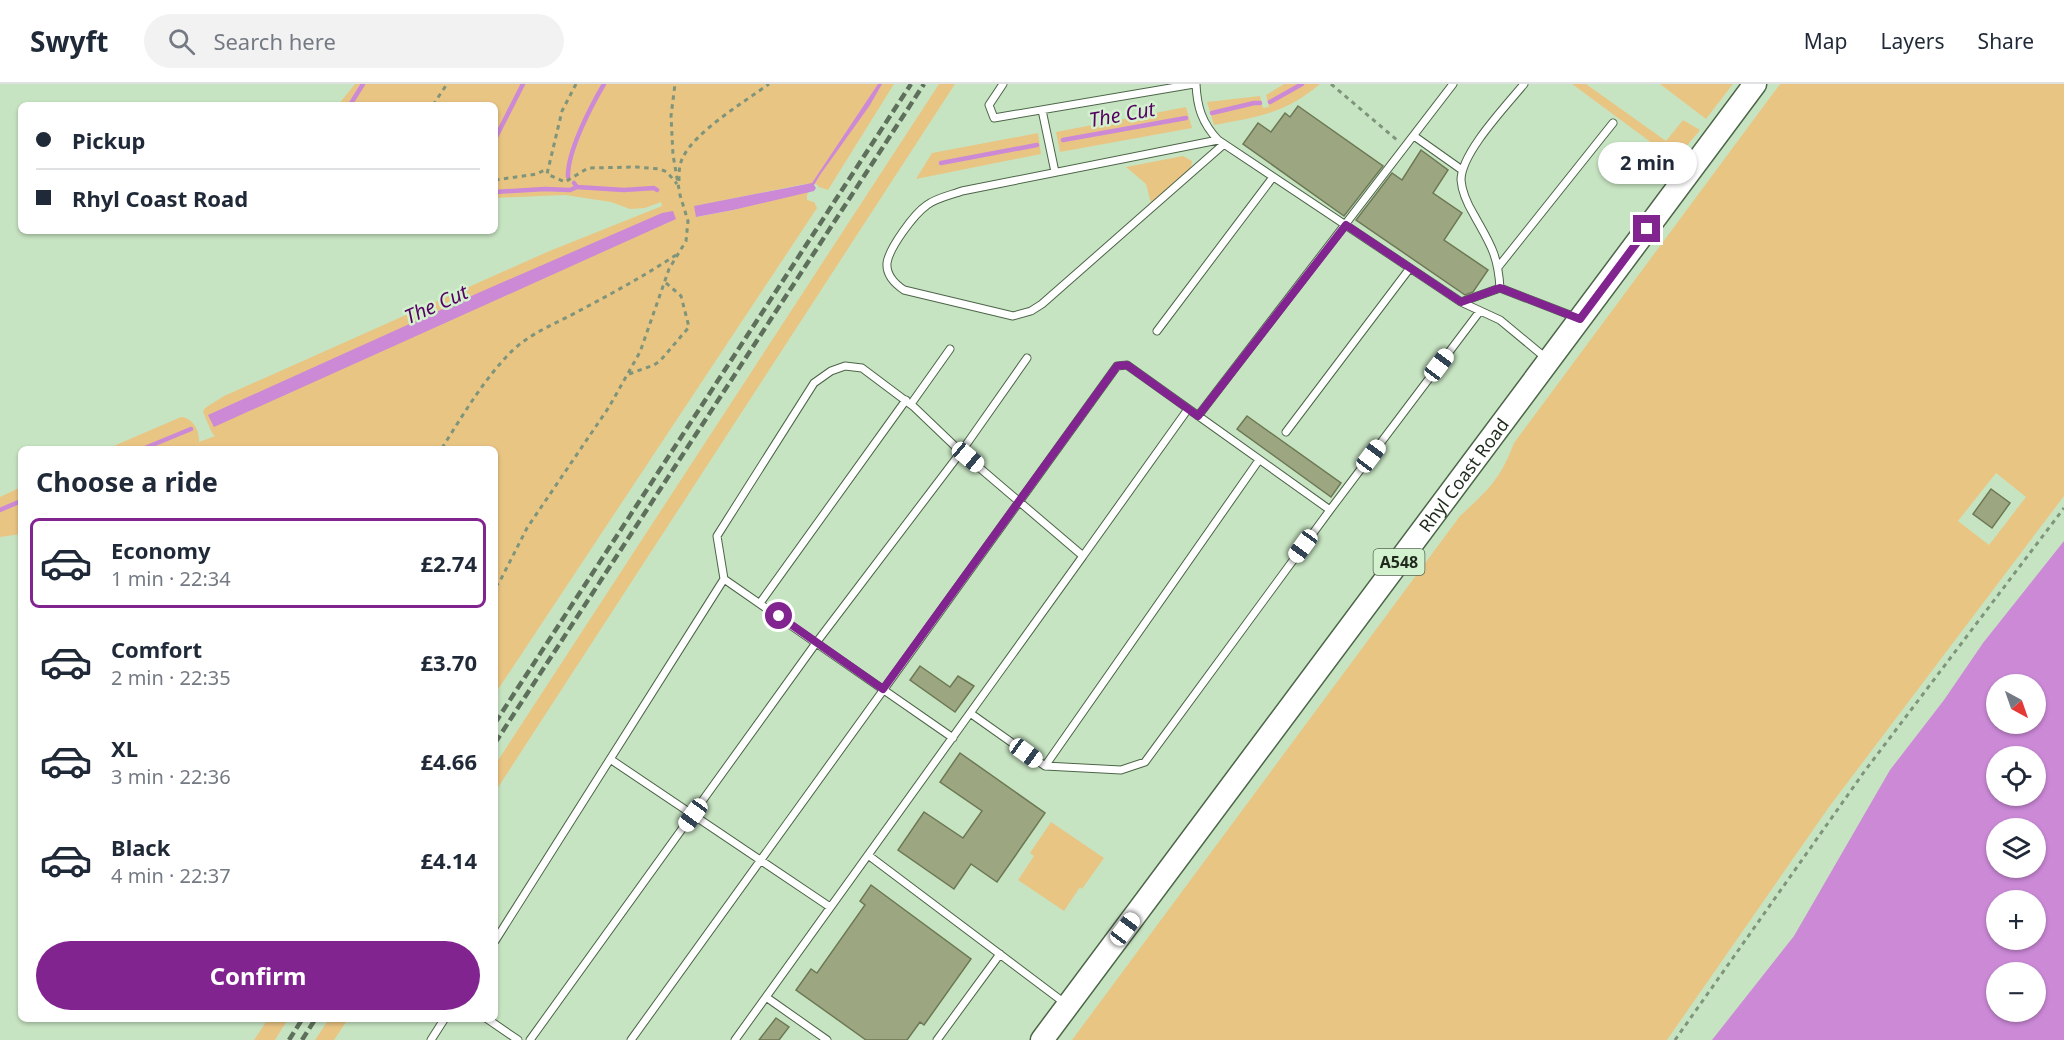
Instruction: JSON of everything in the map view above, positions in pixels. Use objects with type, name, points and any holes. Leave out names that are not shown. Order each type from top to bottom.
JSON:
[{"type":"main road","name":"Rhyl Coast Road","points":[[1042,1040],[1755,84]]},
{"type":"lane","points":[[1003,84],[989,105],[994,118],[1195,84],[1197,100],[1206,127],[1221,142],[1461,302],[1500,320],[1549,361]]},
{"type":"lane","points":[[1198,416],[1453,84]]},
{"type":"lane","points":[[1500,288],[1499,266],[1492,247],[1465,198],[1461,180],[1462,170],[1472,149],[1524,84]]},
{"type":"lane","points":[[1042,110],[1054,172]]},
{"type":"lane","points":[[1499,266],[1613,123]]},
{"type":"lane","points":[[1414,136],[1462,170]]},
{"type":"lane","points":[[1221,142],[1042,304],[1031,311],[1013,316],[904,290],[894,283],[888,272],[887,263],[898,240],[915,215],[929,203],[962,190],[1221,142]]},
{"type":"lane","points":[[1157,331],[1273,177]]},
{"type":"lane","points":[[1286,432],[1410,268]]},
{"type":"lane","points":[[1461,302],[1500,288],[1580,319]]},
{"type":"lane","points":[[970,713],[1045,766],[1121,770],[1145,762],[1480,311]]},
{"type":"lane","points":[[760,603],[908,402],[950,349]]},
{"type":"lane","points":[[530,1040],[816,643],[961,452],[1027,358]]},
{"type":"lane","points":[[631,1040],[1018,500],[1117,366],[1127,365],[1330,510]]},
{"type":"lane","points":[[498,936],[724,579],[717,536],[814,383],[831,371],[845,366],[862,368],[908,402],[961,452],[1083,556]]},
{"type":"lane","points":[[735,1040],[1188,409]]},
{"type":"lane","points":[[1045,766],[1259,460]]},
{"type":"lane","points":[[724,579],[952,738]]},
{"type":"lane","points":[[610,759],[830,908]]},
{"type":"lane","points":[[868,855],[1068,1005]]},
{"type":"lane","points":[[937,1040],[1000,954]]},
{"type":"lane","points":[[766,997],[827,1040]]},
{"type":"lane","points":[[431,1040],[443,1022]]},
{"type":"lane","points":[[492,1022],[517,1040]]},
{"type":"path","points":[[435,102],[447,84]]},
{"type":"path","points":[[576,84],[562,111],[546,169],[547,174],[565,182],[588,168],[660,169],[667,172],[678,185]]},
{"type":"path","points":[[498,584],[527,528],[628,375],[640,352],[669,269],[686,241],[688,221],[673,155],[671,116],[675,84]]},
{"type":"path","points":[[678,185],[680,166],[691,145],[704,132],[769,84]]},
{"type":"path","points":[[1331,84],[1406,147]]},
{"type":"path","points":[[498,180],[537,174],[546,169]]},
{"type":"path","points":[[442,446],[495,370],[515,349],[543,328],[639,279],[678,254]]},
{"type":"path","points":[[628,375],[660,361],[689,327],[681,296],[664,282]]},
{"type":"path","points":[[1675,1040],[1864,772],[2064,508]]},
{"type":"shaded area","points":[[355,84],[894,84],[828,190],[816,184],[805,184],[695,206],[697,217],[809,191],[807,200],[814,202],[817,208],[498,689],[498,446],[114,446],[181,417],[189,420],[195,426],[199,442],[215,436],[203,412],[205,408],[224,396],[547,252],[662,206],[661,202],[645,208],[630,209],[611,202],[565,195],[498,198],[498,102],[340,102]]},
{"type":"shaded area","points":[[878,84],[882,84],[870,105],[820,175],[814,185],[816,188],[814,191],[696,217],[694,206],[812,183]]},
{"type":"shaded area","points":[[939,84],[955,84],[498,787],[498,760]]},
{"type":"shaded area","points":[[1284,84],[1320,84],[1294,102],[1270,113],[1214,125],[1207,102],[1260,96],[1263,108],[1269,107],[1266,95]]},
{"type":"shaded area","points":[[1572,84],[1586,84],[1666,141],[1683,120],[1700,130],[1675,160]]},
{"type":"shaded area","points":[[1660,84],[1733,84],[1706,119]]},
{"type":"shaded area","points":[[1780,84],[2064,84],[2064,496],[1829,807],[1667,1040],[1072,1040],[1460,516],[1498,476],[1514,443]],"holes":[[[1996,473],[2026,497],[1989,545],[1958,521]]]},
{"type":"shaded area","points":[[1186,107],[1192,128],[1060,152],[1056,132]]},
{"type":"shaded area","points":[[1038,133],[1041,154],[916,179],[932,153]]},
{"type":"shaded area","points":[[1183,156],[1192,161],[1191,168],[1151,203],[1146,184],[1126,167]]},
{"type":"shaded area","points":[[673,211],[676,219],[214,427],[208,415],[478,293],[662,213]]},
{"type":"shaded area","points":[[18,488],[18,534],[0,537],[0,497]]},
{"type":"shaded area","points":[[2064,541],[2064,1040],[1712,1040],[1794,936],[1890,770],[1944,700],[1983,643]]},
{"type":"shaded area","points":[[1051,822],[1104,858],[1064,911],[1018,880],[1034,856],[1030,853]]},
{"type":"shaded area","points":[[266,1022],[286,1022],[275,1040],[254,1040]]},
{"type":"shaded area","points":[[327,1022],[346,1022],[334,1040],[315,1040]]},
{"type":"building","points":[[1298,106],[1383,166],[1344,216],[1243,144],[1258,123],[1271,132],[1285,113],[1290,117]]},
{"type":"building","points":[[1421,150],[1448,170],[1433,193],[1462,213],[1444,240],[1488,270],[1473,292],[1465,295],[1356,220],[1392,173],[1402,180]]},
{"type":"building","points":[[1247,416],[1341,483],[1331,497],[1237,429]]},
{"type":"building","points":[[1991,489],[2010,503],[1992,528],[1973,514]]},
{"type":"building","points":[[920,666],[950,687],[958,676],[974,686],[955,712],[910,680]]},
{"type":"building","points":[[960,753],[1045,813],[997,882],[971,864],[954,889],[898,850],[924,812],[963,838],[982,811],[940,782]]},
{"type":"building","points":[[871,885],[971,959],[924,1025],[920,1022],[907,1040],[866,1040],[796,990],[811,969],[817,973],[865,905],[860,901]]},
{"type":"building","points":[[776,1018],[789,1027],[779,1040],[759,1040]]},
{"type":"waterway","points":[[352,102],[363,84]]},
{"type":"waterway","points":[[498,133],[523,84]]},
{"type":"waterway","points":[[568,177],[571,155],[576,142],[604,84]]},
{"type":"waterway","name":"The Cut","points":[[1270,102],[1302,84]]},
{"type":"waterway","name":"The Cut","points":[[1212,113],[1260,103]]},
{"type":"waterway","name":"The Cut","points":[[1063,140],[1186,118]]},
{"type":"waterway","name":"The Cut","points":[[941,163],[1037,145]]},
{"type":"waterway","points":[[574,183],[577,187],[624,190],[654,188],[657,190]]},
{"type":"waterway","points":[[498,192],[570,190],[577,187]]},
{"type":"waterway","name":"The Cut","points":[[150,446],[191,429]]},
{"type":"waterway","name":"The Cut","points":[[0,510],[18,502]]},
{"type":"railway","points":[[498,718],[911,84]]},
{"type":"railway","points":[[498,738],[924,84]]},
{"type":"railway","points":[[289,1040],[300,1022]]},
{"type":"railway","points":[[302,1040],[313,1022]]},
{"type":"route","points":[[779,616],[883,689],[1117,366],[1127,365],[1198,416],[1346,225],[1461,302],[1500,288],[1580,319],[1647,229]]}]
